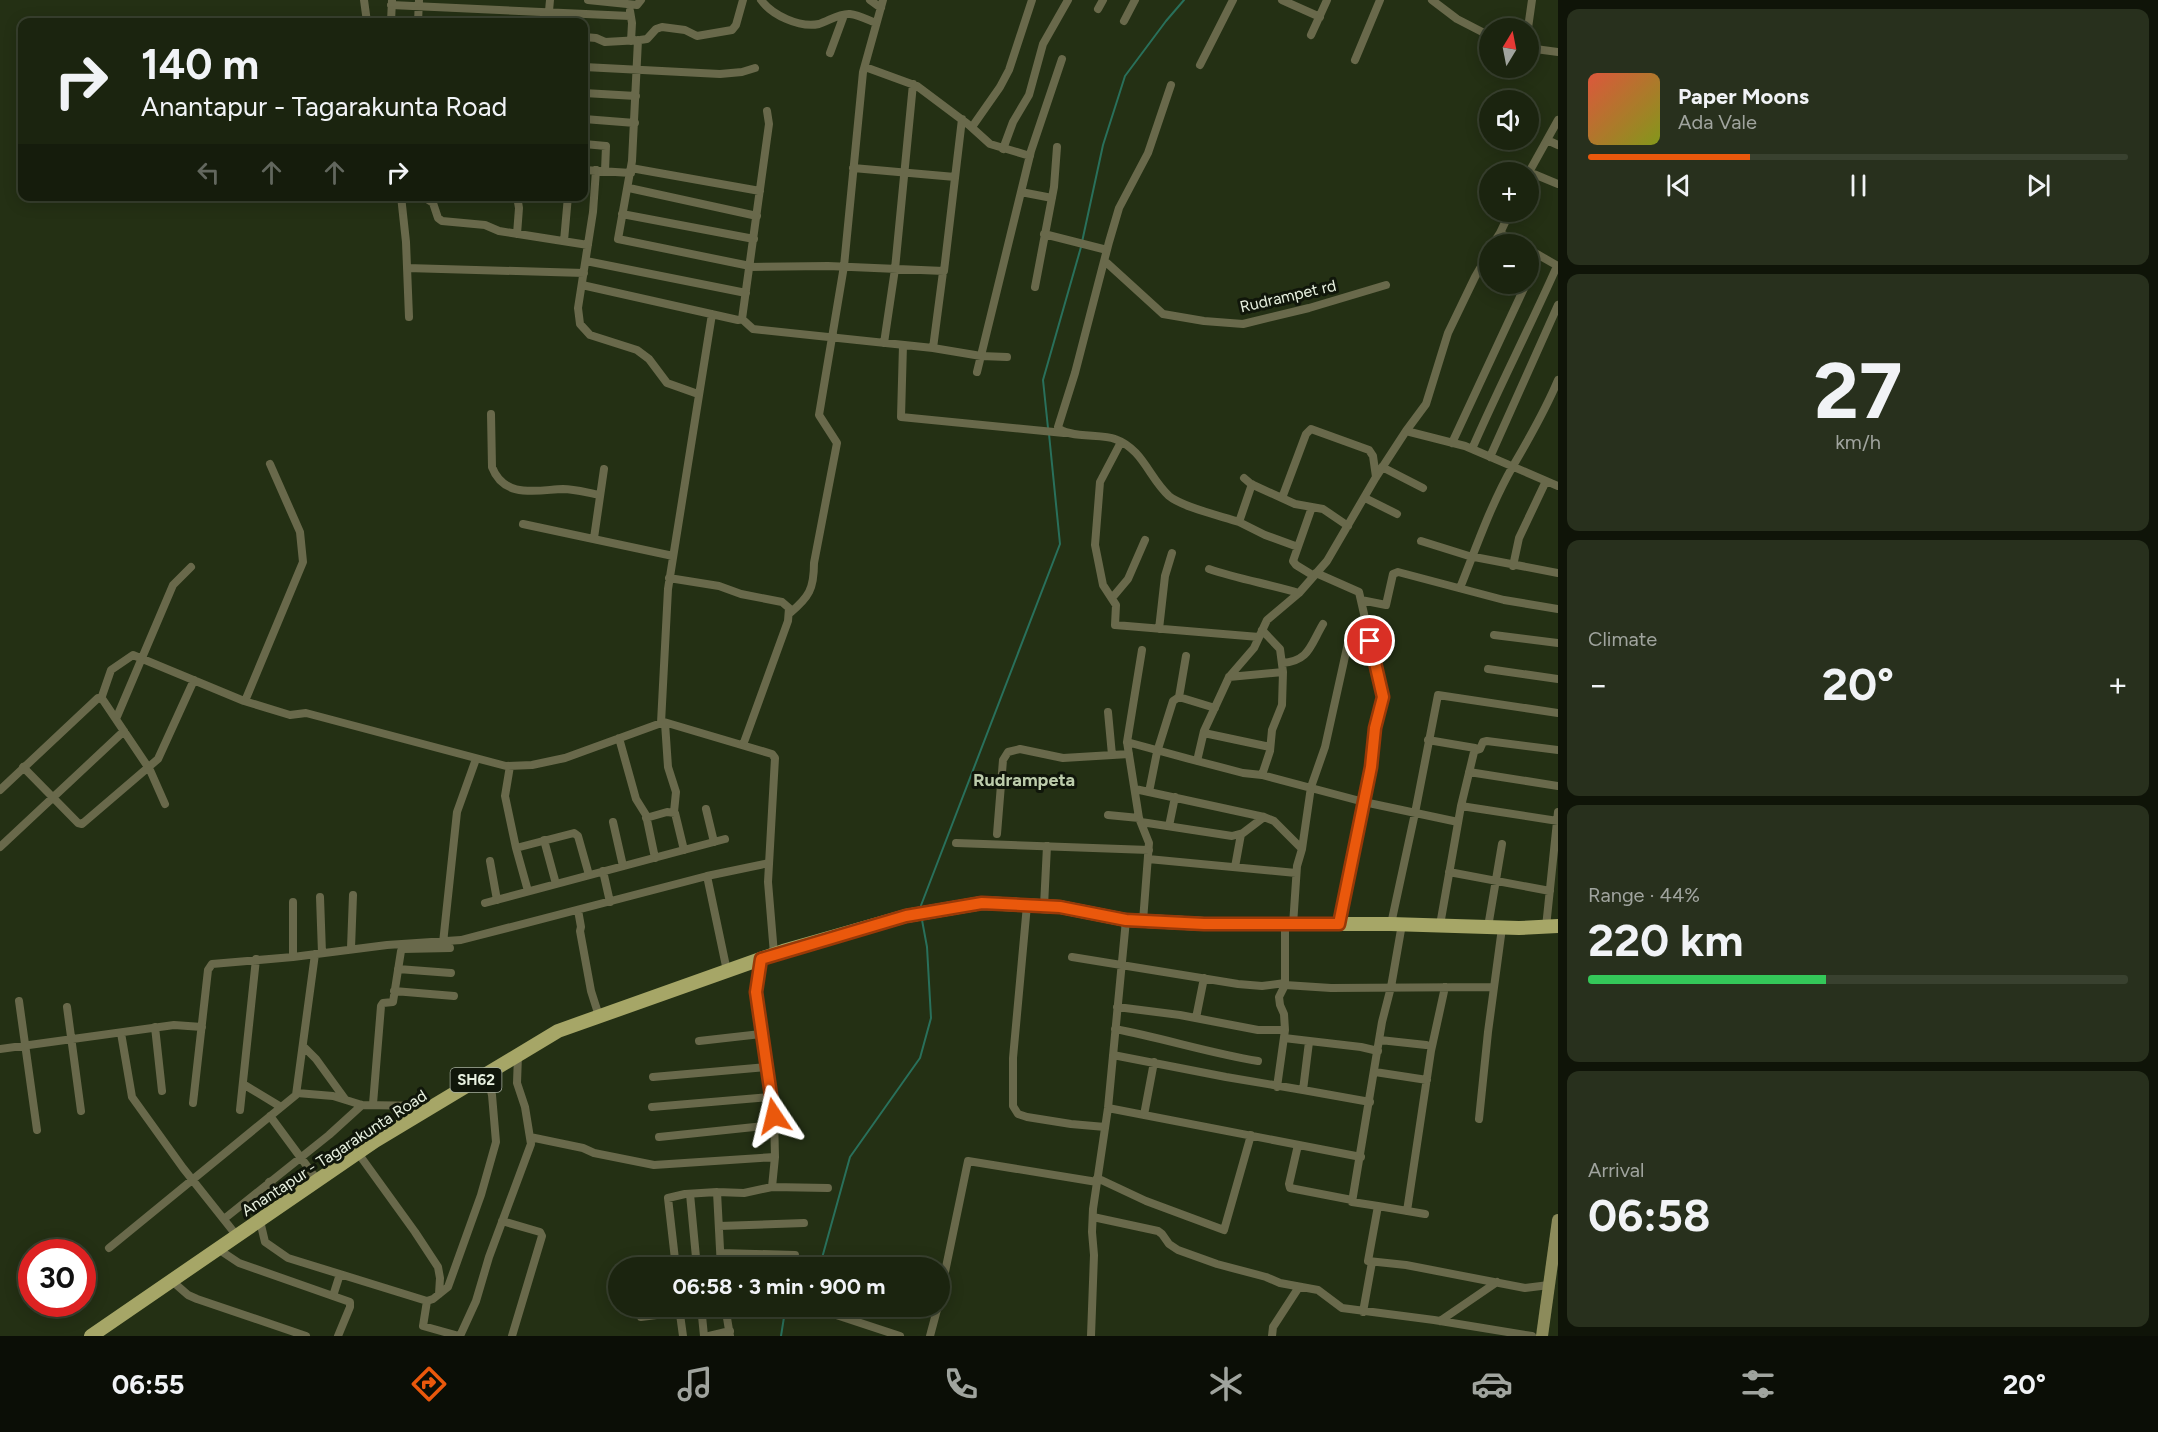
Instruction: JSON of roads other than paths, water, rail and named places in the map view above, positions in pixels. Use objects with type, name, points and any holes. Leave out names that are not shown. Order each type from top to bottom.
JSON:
[{"type":"main road","name":"Anantapur - Tagarakunta Road","points":[[91,1336],[358,1153],[558,1031],[768,957],[906,916],[982,903],[1060,907],[1126,920],[1204,924],[1552,927]]},
{"type":"street","points":[[364,0],[366,18]]},
{"type":"street","points":[[548,18],[550,0]]},
{"type":"street","points":[[588,0],[637,5],[641,0]]},
{"type":"street","points":[[588,38],[607,42],[647,39],[660,27],[685,30],[697,36],[732,30],[736,25],[743,0]]},
{"type":"street","points":[[761,0],[780,16],[809,24],[819,24],[844,15],[854,15],[876,23]]},
{"type":"street","points":[[743,745],[790,613],[805,600],[814,578],[814,563],[837,443],[819,415],[844,266],[864,67],[882,4],[870,0]]},
{"type":"street","points":[[972,127],[1009,70],[1032,0]]},
{"type":"street","points":[[1003,149],[1013,122],[1030,92],[1043,44],[1068,0]]},
{"type":"street","points":[[1098,9],[1103,0]]},
{"type":"street","points":[[1124,21],[1135,0]]},
{"type":"street","points":[[1200,65],[1233,0]]},
{"type":"street","points":[[1282,0],[1320,17]]},
{"type":"street","points":[[1311,35],[1327,0]]},
{"type":"street","points":[[1355,60],[1380,0]]},
{"type":"street","points":[[1432,0],[1457,19],[1479,30]]},
{"type":"street","points":[[1529,18],[1532,0]]},
{"type":"street","points":[[391,18],[392,3],[456,4],[630,16]]},
{"type":"street","points":[[418,18],[419,3]]},
{"type":"street","points":[[630,4],[637,69],[636,96],[631,171],[617,237],[619,240],[750,267],[844,266],[943,272]]},
{"type":"street","points":[[830,53],[844,15]]},
{"type":"street","points":[[1539,49],[1558,52]]},
{"type":"street","points":[[977,372],[1030,156],[1062,59]]},
{"type":"street","points":[[588,67],[720,74],[755,68]]},
{"type":"street","points":[[864,67],[913,84],[962,119],[990,144],[1030,156]]},
{"type":"street","points":[[884,342],[895,269],[913,84]]},
{"type":"street","points":[[1064,433],[1059,429],[1059,422],[1075,374],[1119,208],[1148,153],[1171,85]]},
{"type":"street","points":[[588,93],[636,96]]},
{"type":"street","points":[[742,319],[769,124],[767,111]]},
{"type":"street","points":[[588,119],[634,123]]},
{"type":"street","points":[[933,348],[945,269],[962,119]]},
{"type":"street","points":[[1535,162],[1558,120]]},
{"type":"street","points":[[1547,140],[1558,145]]},
{"type":"street","points":[[588,144],[606,146],[585,261],[578,318],[587,333],[637,350],[649,358],[667,383],[698,394]]},
{"type":"street","points":[[1035,287],[1052,198],[1057,147]]},
{"type":"street","points":[[853,168],[955,177]]},
{"type":"street","points":[[588,170],[631,171],[760,191]]},
{"type":"street","points":[[1539,177],[1558,184]]},
{"type":"street","points":[[628,188],[757,216]]},
{"type":"street","points":[[1021,192],[1052,198]]},
{"type":"street","points":[[401,201],[409,317]]},
{"type":"street","points":[[433,201],[438,219],[442,221],[485,225],[498,231],[588,244]]},
{"type":"street","points":[[517,234],[518,201]]},
{"type":"street","points":[[564,241],[568,201]]},
{"type":"street","points":[[622,214],[754,239]]},
{"type":"street","points":[[1500,233],[1505,222]]},
{"type":"street","points":[[1044,234],[1107,250]]},
{"type":"street","points":[[1472,449],[1494,397],[1558,266],[1539,255]]},
{"type":"street","points":[[585,261],[746,293]]},
{"type":"street","name":"Rudrampet rd","points":[[1107,262],[1163,314],[1204,321],[1243,324],[1309,308],[1386,285]]},
{"type":"street","points":[[407,268],[584,273]]},
{"type":"street","points":[[1197,761],[1204,733],[1229,677],[1254,648],[1267,620],[1299,593],[1327,561],[1382,467],[1426,404],[1448,333],[1479,269]]},
{"type":"street","points":[[582,285],[712,315],[742,319],[753,329],[884,342],[981,356],[1007,357]]},
{"type":"street","points":[[1452,443],[1521,294]]},
{"type":"street","points":[[1490,457],[1558,305]]},
{"type":"street","points":[[684,850],[674,812],[676,792],[668,770],[663,723],[666,600],[712,315]]},
{"type":"street","points":[[903,345],[901,417],[1102,436],[1121,442],[1136,453],[1172,498],[1239,522],[1265,535],[1298,547]]},
{"type":"street","points":[[1460,588],[1512,466],[1547,407],[1558,380]]},
{"type":"street","points":[[491,414],[492,467],[503,483],[529,492],[565,489],[600,495]]},
{"type":"street","points":[[1282,498],[1306,434],[1311,429],[1369,450],[1376,477]]},
{"type":"street","points":[[1406,430],[1472,449],[1554,483],[1519,538],[1513,566]]},
{"type":"street","points":[[1121,442],[1100,482],[1095,545],[1103,582],[1116,606],[1115,626],[1261,634],[1280,649],[1282,705],[1272,730],[1262,775]]},
{"type":"street","points":[[245,701],[303,562],[302,544],[296,523],[270,464]]},
{"type":"street","points":[[1382,467],[1424,488]]},
{"type":"street","points":[[594,538],[604,469]]},
{"type":"street","points":[[1244,478],[1295,504],[1323,509],[1348,526]]},
{"type":"street","points":[[1239,522],[1252,484]]},
{"type":"street","points":[[1365,498],[1397,514]]},
{"type":"street","points":[[1312,507],[1294,563],[1315,575],[1359,592],[1383,697],[1375,728],[1371,767],[1339,924]]},
{"type":"street","points":[[523,524],[673,556]]},
{"type":"street","points":[[1112,598],[1128,579],[1145,540]]},
{"type":"street","points":[[1421,541],[1513,566],[1558,573]]},
{"type":"street","points":[[1159,629],[1165,576],[1173,553]]},
{"type":"street","points":[[116,719],[173,585],[191,567]]},
{"type":"street","points":[[1209,569],[1234,578],[1278,586],[1299,593]]},
{"type":"street","points":[[1361,600],[1386,605],[1393,574],[1396,572],[1504,600],[1558,609]]},
{"type":"street","points":[[669,578],[704,582],[741,594],[775,600],[786,605],[790,613]]},
{"type":"street","points":[[1229,677],[1282,668],[1304,657],[1323,624]]},
{"type":"street","points":[[1277,1087],[1284,1034],[1284,1014],[1279,997],[1285,984],[1289,925],[1296,873],[1311,788],[1325,747],[1350,634]]},
{"type":"street","points":[[1494,635],[1558,643]]},
{"type":"street","points":[[1142,650],[1127,742],[1140,820],[1149,840],[1143,921]]},
{"type":"street","points":[[101,699],[111,670],[131,655],[245,701],[290,715],[310,714],[510,766],[561,760],[663,723],[774,755],[768,882],[768,957],[756,992],[773,1125],[775,1157],[772,1187]]},
{"type":"street","points":[[1149,792],[1158,750],[1173,701],[1179,697],[1186,656]]},
{"type":"street","points":[[1488,669],[1558,679]]},
{"type":"street","points":[[24,767],[78,823],[82,824],[158,759],[194,680]]},
{"type":"street","points":[[1352,1200],[1391,987],[1396,924],[1438,695],[1558,713]]},
{"type":"street","points":[[1179,697],[1215,708]]},
{"type":"street","points":[[0,790],[94,699],[101,699]]},
{"type":"street","points":[[101,699],[148,766],[165,804]]},
{"type":"street","points":[[1108,712],[1112,755]]},
{"type":"street","points":[[0,847],[124,731]]},
{"type":"street","points":[[1204,733],[1270,747]]},
{"type":"street","points":[[619,738],[636,798],[646,818],[655,858]]},
{"type":"street","points":[[1428,740],[1475,748],[1461,806],[1440,926]]},
{"type":"street","points":[[1474,751],[1480,749],[1483,742],[1487,741],[1558,750]]},
{"type":"street","points":[[1127,742],[1244,773],[1262,775],[1364,802],[1458,822]]},
{"type":"street","points":[[997,834],[1003,760],[1008,752],[1020,748],[1063,758],[1129,754]]},
{"type":"street","points":[[446,946],[457,812],[476,759]]},
{"type":"street","points":[[510,766],[505,792],[516,848],[528,891]]},
{"type":"street","points":[[1469,772],[1558,786]]},
{"type":"street","points":[[1135,789],[1264,817],[1274,821],[1302,849]]},
{"type":"street","points":[[1169,826],[1175,797]]},
{"type":"street","points":[[1461,806],[1558,821]]},
{"type":"street","points":[[706,808],[714,842]]},
{"type":"street","points":[[646,818],[674,812]]},
{"type":"street","points":[[1552,927],[1550,891],[1558,812]]},
{"type":"street","points":[[1108,815],[1228,836],[1241,834],[1264,817]]},
{"type":"street","points":[[613,822],[623,866]]},
{"type":"street","points":[[516,848],[576,834],[589,875]]},
{"type":"street","points":[[1235,867],[1241,834]]},
{"type":"street","points":[[485,903],[725,839]]},
{"type":"street","points":[[544,840],[556,884]]},
{"type":"street","points":[[956,843],[1047,846],[1149,855],[1296,873]]},
{"type":"street","points":[[1479,1119],[1493,987],[1495,880],[1502,844]]},
{"type":"street","points":[[1044,906],[1047,846]]},
{"type":"street","points":[[490,861],[497,900]]},
{"type":"street","points":[[373,1104],[381,1006],[384,1002],[392,1002],[400,951],[403,949],[446,946],[461,940],[707,876],[769,863]]},
{"type":"street","points":[[603,872],[610,902]]},
{"type":"street","points":[[1449,872],[1550,891]]},
{"type":"street","points":[[707,876],[727,971]]},
{"type":"street","points":[[351,948],[353,895]]},
{"type":"street","points":[[109,1248],[297,1093],[319,953],[320,897]]},
{"type":"street","points":[[292,902],[293,957]]},
{"type":"street","points":[[1028,905],[1013,1058],[1013,1106],[1018,1114],[1027,1117],[1105,1127]]},
{"type":"street","points":[[579,910],[580,932],[591,991],[599,1016]]},
{"type":"street","points":[[1091,1336],[1093,1217],[1108,1108],[1126,920]]},
{"type":"street","points":[[193,1103],[210,965],[215,962],[293,957],[351,948],[446,946]]},
{"type":"street","points":[[1072,957],[1258,986],[1285,984],[1331,988],[1493,987]]},
{"type":"street","points":[[240,1110],[256,959]]},
{"type":"street","points":[[398,969],[451,974]]},
{"type":"street","points":[[1196,1018],[1204,978]]},
{"type":"street","points":[[1407,1211],[1436,1026],[1445,987]]},
{"type":"street","points":[[394,991],[454,996]]},
{"type":"street","points":[[19,1000],[38,1130]]},
{"type":"street","points":[[67,1007],[81,1111]]},
{"type":"street","points":[[1117,1007],[1196,1018],[1284,1034],[1310,1042],[1360,1047],[1378,1052]]},
{"type":"street","points":[[0,1048],[179,1024],[202,1027]]},
{"type":"street","points":[[155,1027],[162,1090]]},
{"type":"street","points":[[1115,1029],[1159,1037],[1178,1044],[1258,1061]]},
{"type":"street","points":[[122,1033],[132,1097],[237,1236]]},
{"type":"street","points":[[699,1041],[761,1034]]},
{"type":"street","points":[[1380,1040],[1426,1044]]},
{"type":"street","points":[[1303,1090],[1310,1042]]},
{"type":"street","points":[[303,1046],[345,1099]]},
{"type":"street","points":[[1113,1054],[1277,1087],[1370,1102]]},
{"type":"street","points":[[427,1301],[423,1326],[460,1336],[476,1300],[531,1144],[525,1107],[517,1083],[518,1055]]},
{"type":"street","points":[[1144,1115],[1154,1062]]},
{"type":"street","points":[[653,1077],[766,1067]]},
{"type":"street","points":[[1374,1072],[1427,1080]]},
{"type":"street","points":[[260,1221],[265,1242],[288,1258],[427,1301],[439,1294],[449,1286],[481,1195],[496,1142],[488,1074]]},
{"type":"street","points":[[243,1083],[281,1107]]},
{"type":"street","points":[[297,1093],[331,1095],[362,1105],[434,1106]]},
{"type":"street","points":[[652,1107],[770,1097]]},
{"type":"street","points":[[224,1219],[329,1135],[362,1105]]},
{"type":"street","points":[[1108,1108],[1361,1157]]},
{"type":"street","points":[[270,1116],[318,1181]]},
{"type":"street","points":[[659,1137],[773,1125]]},
{"type":"street","points":[[948,1257],[968,1161],[1097,1180],[1224,1230],[1251,1135]]},
{"type":"street","points":[[530,1137],[654,1165],[775,1157]]},
{"type":"street","points":[[1298,1145],[1290,1188],[1352,1200],[1352,1202],[1425,1214]]},
{"type":"street","points":[[358,1153],[438,1268],[441,1278],[439,1294]]},
{"type":"street","points":[[269,1182],[286,1203]]},
{"type":"street","points":[[675,1257],[668,1198],[717,1192],[744,1193],[772,1187],[828,1188]]},
{"type":"street","points":[[717,1192],[721,1257]]},
{"type":"street","points":[[690,1194],[696,1257]]},
{"type":"street","points":[[1378,1206],[1368,1261],[1406,1265],[1525,1288],[1549,1285]]},
{"type":"street","points":[[1093,1217],[1158,1231],[1169,1244],[1178,1250],[1280,1283],[1321,1291],[1342,1308],[1532,1336]]},
{"type":"street","points":[[1542,1336],[1558,1220]]},
{"type":"street","points":[[502,1221],[540,1232],[542,1236],[512,1336]]},
{"type":"street","points":[[719,1226],[804,1223]]},
{"type":"street","points":[[218,1249],[239,1263],[348,1301],[351,1304],[338,1336]]},
{"type":"street","points":[[721,1253],[795,1255]]},
{"type":"street","points":[[1363,1312],[1372,1262]]},
{"type":"street","points":[[333,1296],[340,1274]]},
{"type":"street","points":[[172,1281],[188,1295],[197,1299],[306,1336]]},
{"type":"street","points":[[1440,1321],[1497,1282]]},
{"type":"street","points":[[1272,1336],[1273,1327],[1299,1287]]},
{"type":"street","points":[[681,1317],[683,1336]]},
{"type":"street","points":[[702,1317],[704,1336]]},
{"type":"street","points":[[709,1336],[730,1334],[727,1317]]},
{"type":"street","points":[[842,1317],[900,1336]]},
{"type":"street","points":[[930,1336],[935,1317]]},
{"type":"waterway","points":[[1082,242],[1103,145],[1125,76],[1184,0]]},
{"type":"waterway","points":[[1048,428],[1043,380],[1081,247]]},
{"type":"waterway","points":[[920,908],[1060,544],[1049,434]]},
{"type":"waterway","points":[[822,1257],[850,1157],[920,1058],[931,1018],[927,947],[922,920]]},
{"type":"waterway","points":[[781,1336],[784,1317]]},
{"type":"district","name":"Rudrampeta","points":[[1024,780]]}]
